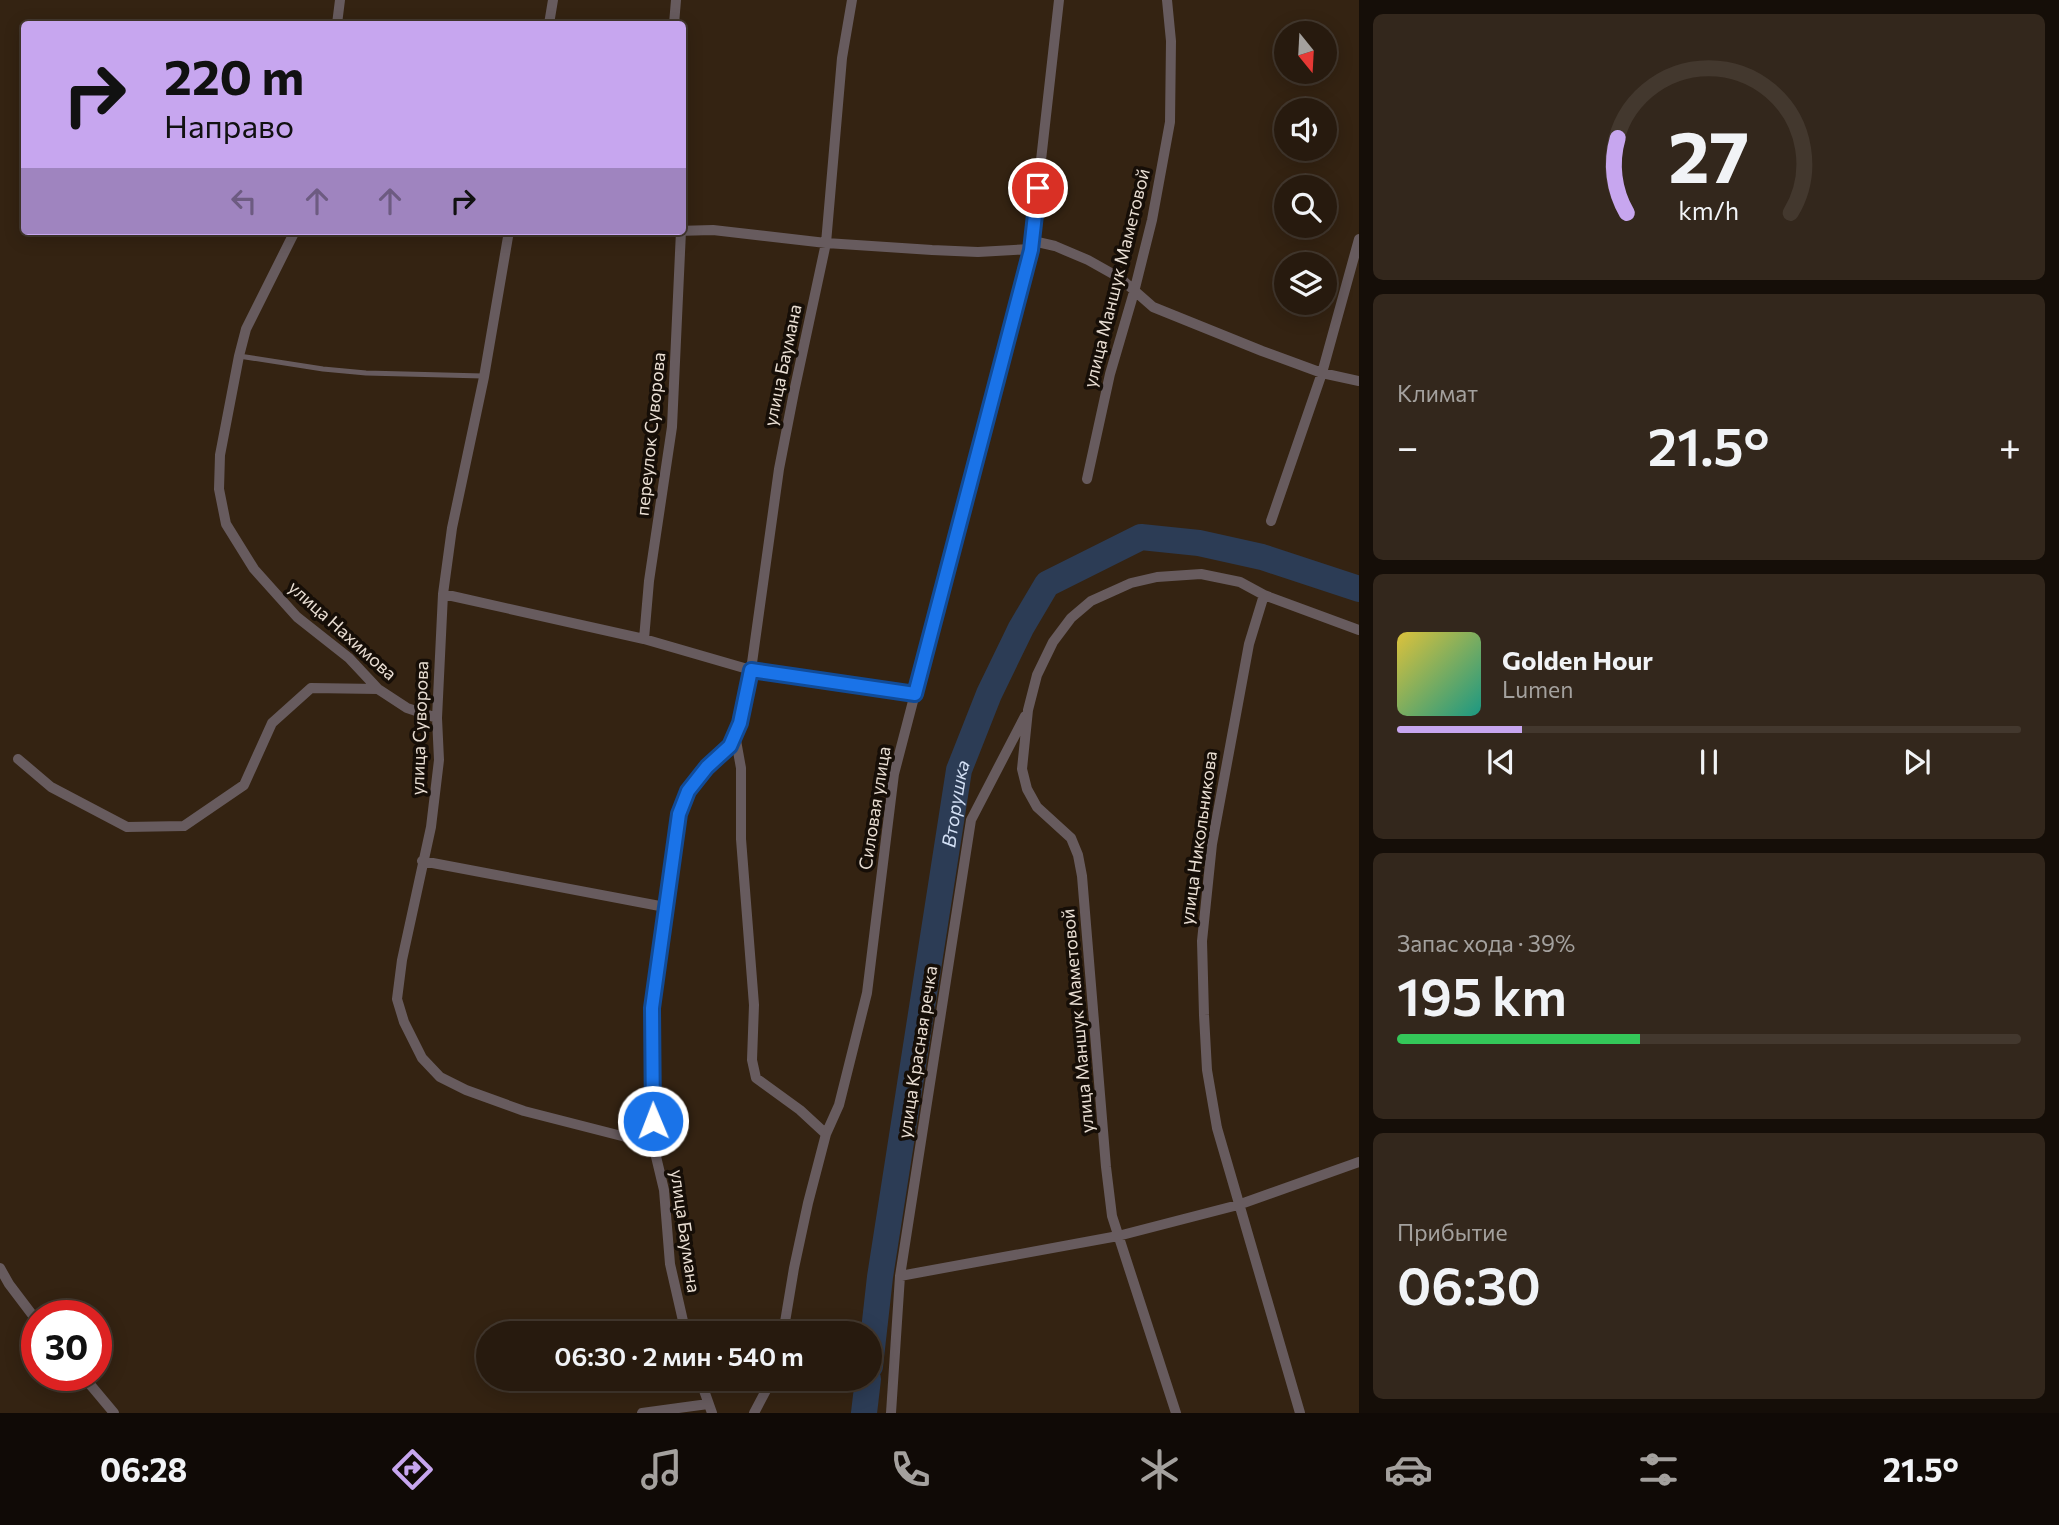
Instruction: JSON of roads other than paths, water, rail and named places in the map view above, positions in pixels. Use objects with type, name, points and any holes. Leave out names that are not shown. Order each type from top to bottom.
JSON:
[{"type":"street","points":[[337,21],[340,0]]},
{"type":"street","points":[[550,21],[553,0]]},
{"type":"street","points":[[674,21],[676,0]]},
{"type":"street","name":"улица Баумана","points":[[683,1321],[670,1264],[664,1190],[653,1144],[652,1008],[679,814],[688,791],[707,767],[730,746],[740,723],[751,670],[782,456],[826,243],[842,58],[852,0]]},
{"type":"street","name":"Силовая улица","points":[[785,1321],[794,1268],[826,1134],[839,1105],[867,993],[894,774],[1032,245],[1059,0]]},
{"type":"street","name":"улица Маншук Маметовой","points":[[1087,479],[1110,374],[1135,292],[1152,220],[1170,122],[1171,41],[1167,0]]},
{"type":"street","points":[[686,231],[713,230],[826,243],[978,252],[1032,245],[1055,246],[1120,278],[1153,307],[1322,373],[1359,381]]},
{"type":"street","name":"улица Нахимова","points":[[293,235],[246,328],[239,356],[220,455],[219,489],[226,524],[254,569],[297,617],[349,659],[378,689],[407,708],[437,718]]},
{"type":"street","name":"улица Суворова","points":[[508,235],[484,377],[452,528],[443,594],[437,718],[439,760],[431,827],[402,960],[397,999],[404,1022],[422,1058],[440,1077],[524,1111],[653,1144]]},
{"type":"street","name":"переулок Суворова","points":[[644,639],[649,581],[672,427],[678,235]]},
{"type":"street","points":[[1270,521],[1322,373],[1359,239]]},
{"type":"street","name":"улица Маншук Маметовой","points":[[1176,1413],[1112,1216],[1082,876],[1071,838],[1037,807],[1027,789],[1022,769],[1028,710],[1037,675],[1053,642],[1071,618],[1091,601],[1131,583],[1157,577],[1201,574],[1240,582],[1264,595],[1359,631]]},
{"type":"street","points":[[443,594],[644,639],[751,670],[915,694]]},
{"type":"street","name":"улица Никольникова","points":[[1264,595],[1249,645],[1231,732],[1212,844],[1202,940],[1208,1070],[1217,1128],[1300,1413]]},
{"type":"street","points":[[18,758],[51,787],[127,827],[184,826],[244,785],[272,723],[311,688],[378,689]]},
{"type":"street","name":"улица Красная речка","points":[[891,1413],[900,1276],[971,820],[995,768],[1028,710]]},
{"type":"street","name":"улица Баумана","points":[[735,735],[741,768],[741,839],[754,1005],[752,1060],[756,1078],[800,1110],[826,1134]]},
{"type":"street","points":[[422,861],[665,907]]},
{"type":"street","points":[[900,1276],[1118,1236],[1238,1205],[1359,1162]]},
{"type":"street","points":[[0,1268],[21,1300]]},
{"type":"street","points":[[96,1391],[114,1413]]},
{"type":"street","points":[[642,1413],[710,1409],[704,1391]]},
{"type":"street","points":[[754,1413],[766,1391]]},
{"type":"lane","points":[[239,356],[355,372],[484,377]]},
{"type":"waterway","name":"Вторушка","points":[[875,1321],[959,770],[989,694],[1021,628],[1047,584],[1141,537],[1199,543],[1262,557],[1359,589]]},
{"type":"waterway","name":"Вторушка","points":[[864,1413],[867,1391]]}]
